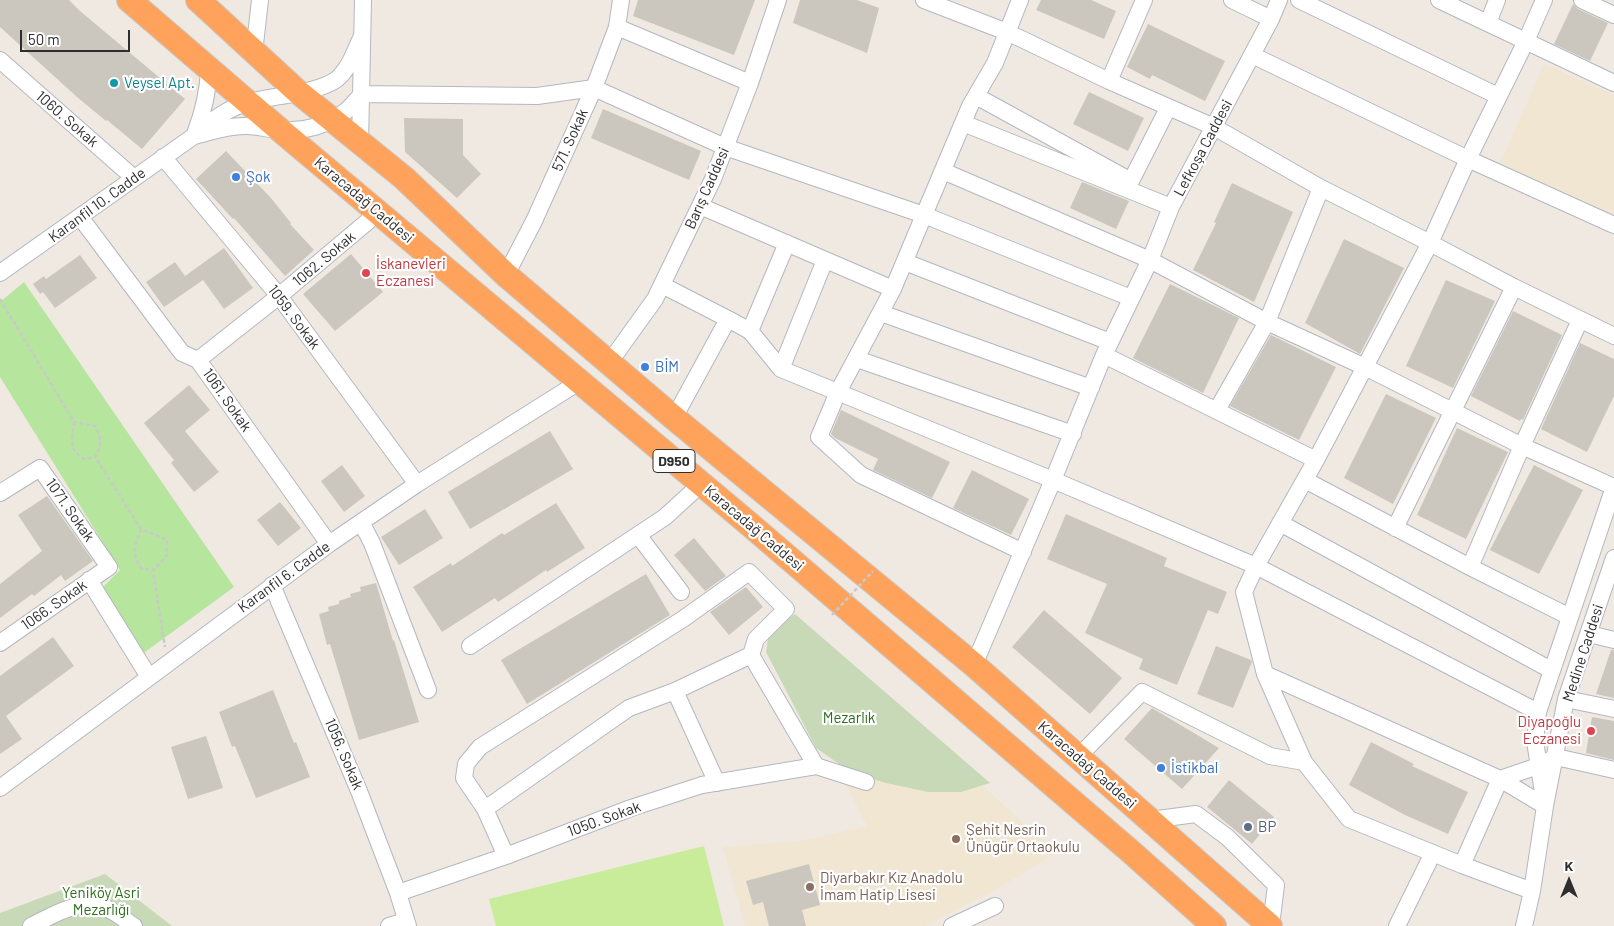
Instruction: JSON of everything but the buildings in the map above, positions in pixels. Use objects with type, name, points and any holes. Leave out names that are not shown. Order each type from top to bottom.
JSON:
[{"type":"highway","name":"Karacadağ Caddesi","points":[[130,0],[208,70],[701,484],[1116,838],[1214,926]]},
{"type":"highway","name":"Karacadağ Caddesi","points":[[198,0],[298,92],[404,178],[506,275],[674,418],[974,665],[1271,926]]},
{"type":"street","points":[[254,53],[260,0]]},
{"type":"street","points":[[360,144],[363,0]]},
{"type":"street","name":"571. Sokak","points":[[506,275],[534,221],[594,88],[617,27],[621,0]]},
{"type":"street","name":"Barış Caddesi","points":[[609,362],[655,299],[713,179],[750,84],[778,0]]},
{"type":"street","points":[[924,0],[1008,32],[1109,81],[1214,128],[1321,188],[1614,336]]},
{"type":"street","points":[[1020,0],[994,63],[963,123],[893,289],[838,392],[819,437],[861,475],[1023,552]]},
{"type":"street","points":[[1109,81],[1144,0]]},
{"type":"street","points":[[1232,0],[1271,19]]},
{"type":"street","name":"Lefkoşa Caddesi","points":[[974,665],[1054,480],[1107,348],[1150,260],[1171,207],[1271,19],[1279,0]]},
{"type":"street","points":[[1299,0],[1498,96]]},
{"type":"street","points":[[1488,23],[1497,0]]},
{"type":"street","points":[[1532,891],[1349,819],[1304,762],[1265,674],[1244,592],[1256,566],[1316,460],[1430,243],[1544,0]]},
{"type":"street","points":[[1582,0],[1614,15]]},
{"type":"street","points":[[1443,1],[1614,83]]},
{"type":"street","points":[[617,27],[750,84]]},
{"type":"street","name":"Karanfil 10. Cadde","points":[[0,273],[224,113],[248,102],[298,92],[328,84],[337,79],[349,65],[362,36]]},
{"type":"street","points":[[1252,55],[1468,159],[1614,225]]},
{"type":"street","name":"1060. Sokak","points":[[0,60],[134,178]]},
{"type":"street","points":[[194,136],[207,95],[208,70]]},
{"type":"street","points":[[362,94],[537,96],[594,88],[725,147],[924,215],[1132,298]]},
{"type":"street","name":"Karanfil 10. Cadde","points":[[194,136],[222,128],[247,126],[298,131],[307,129],[332,120],[347,111],[362,94]]},
{"type":"street","points":[[976,96],[1131,181],[1168,108]]},
{"type":"street","points":[[963,123],[1171,207]]},
{"type":"street","name":"1059. Sokak","points":[[163,157],[279,296],[416,484]]},
{"type":"street","points":[[943,171],[1150,260],[1267,322],[1365,367],[1522,446],[1614,488],[1538,712],[1535,740],[1546,806]]},
{"type":"street","points":[[1217,410],[1267,322],[1321,188]]},
{"type":"street","points":[[700,206],[893,289]]},
{"type":"street","name":"1062. Sokak","points":[[198,360],[279,296],[379,212]]},
{"type":"street","name":"1061. Sokak","points":[[80,217],[182,353],[198,360],[329,544]]},
{"type":"street","points":[[750,331],[787,243]]},
{"type":"street","points":[[781,369],[824,260]]},
{"type":"street","points":[[905,262],[1107,348],[1217,410],[1316,460]]},
{"type":"street","points":[[662,286],[728,318],[750,331],[781,369],[1054,480],[1256,566],[1538,712]]},
{"type":"street","points":[[1396,528],[1514,287]]},
{"type":"street","points":[[881,313],[1091,388]]},
{"type":"street","points":[[674,418],[728,318]]},
{"type":"street","points":[[1470,567],[1522,446],[1580,320]]},
{"type":"street","points":[[857,359],[1073,434]]},
{"type":"street","name":"Karanfil 6. Cadde","points":[[0,788],[329,544],[416,484],[579,382]]},
{"type":"street","name":"1071. Sokak","points":[[0,492],[40,468],[109,567]]},
{"type":"street","points":[[1305,480],[1470,567],[1570,617]]},
{"type":"street","points":[[470,646],[665,517],[701,484]]},
{"type":"street","points":[[361,522],[372,543],[428,690]]},
{"type":"street","points":[[1280,523],[1551,670]]},
{"type":"street","points":[[638,535],[681,592]]},
{"type":"street","name":"Medine Caddesi","points":[[1524,926],[1566,699],[1610,581],[1614,558]]},
{"type":"street","name":"1066. Sokak","points":[[0,643],[109,567]]},
{"type":"street","points":[[485,809],[629,708],[675,691],[751,655],[756,639],[786,610],[749,572],[683,619],[480,747],[466,764],[464,778],[485,809],[506,856]]},
{"type":"street","points":[[89,580],[150,677]]},
{"type":"street","name":"1056. Sokak","points":[[272,585],[359,791],[398,893],[407,924]]},
{"type":"street","points":[[1589,634],[1614,640]]},
{"type":"street","points":[[751,655],[816,766],[866,782]]},
{"type":"street","points":[[1265,674],[1500,779],[1546,806]]},
{"type":"street","points":[[675,691],[717,782]]},
{"type":"street","points":[[1078,757],[1142,692],[1270,756],[1304,762]]},
{"type":"street","points":[[1566,699],[1614,709]]},
{"type":"street","points":[[1462,865],[1500,779],[1538,766],[1556,757],[1614,770]]},
{"type":"street","name":"1050. Sokak","points":[[398,893],[506,856],[631,808],[702,785],[816,766]]},
{"type":"street","points":[[1150,820],[1196,814],[1227,838],[1276,885],[1271,926]]},
{"type":"street","points":[[1397,926],[1433,853]]},
{"type":"street","points":[[31,926],[60,911],[87,904],[108,909],[134,926]]},
{"type":"street","points":[[952,926],[995,906]]},
{"type":"street","points":[[389,926],[407,924]]},
{"type":"path","points":[[0,299],[74,422],[73,450],[84,459],[95,457],[101,447],[100,435],[94,426],[74,422]]},
{"type":"path","points":[[95,457],[141,529],[167,540],[167,554],[153,571],[168,663]]},
{"type":"path","points":[[141,529],[135,544],[135,558],[141,568],[153,571]]},
{"type":"path","points":[[832,615],[873,571]]},
{"type":"shaded area","points":[[1544,64],[1614,95],[1614,214],[1500,164]]},
{"type":"shaded area","points":[[852,773],[961,792],[982,785],[1056,853],[1002,886],[926,926],[745,926],[723,847],[802,841],[867,826],[846,784]]},
{"type":"green space","points":[[24,282],[234,587],[141,655],[103,587],[120,570],[0,377],[0,302]]},
{"type":"green space","name":"Mezarlık","points":[[795,614],[990,783],[961,792],[928,792],[852,773],[816,748],[766,652],[769,632]]},
{"type":"green space","points":[[704,846],[724,926],[496,926],[489,899]]},
{"type":"green space","name":"Yeniköy Asri Mezarlığı","points":[[105,874],[172,926],[0,926],[0,913]]},
{"type":"place","name":"Veysel Apt.","points":[[114,83]]},
{"type":"place","name":"Şok","points":[[236,177]]},
{"type":"place","name":"İskanevleri Eczanesi","points":[[366,273]]},
{"type":"place","name":"BİM","points":[[645,367]]},
{"type":"place","name":"Diyapoğlu Eczanesi","points":[[1591,731]]},
{"type":"place","name":"İstikbal","points":[[1161,768]]},
{"type":"place","name":"BP","points":[[1248,827]]},
{"type":"place","name":"Şehit Nesrin Ünügür Ortaokulu","points":[[956,839]]},
{"type":"place","name":"Diyarbakır Kız Anadolu İmam Hatip Lisesi","points":[[810,887]]}]
